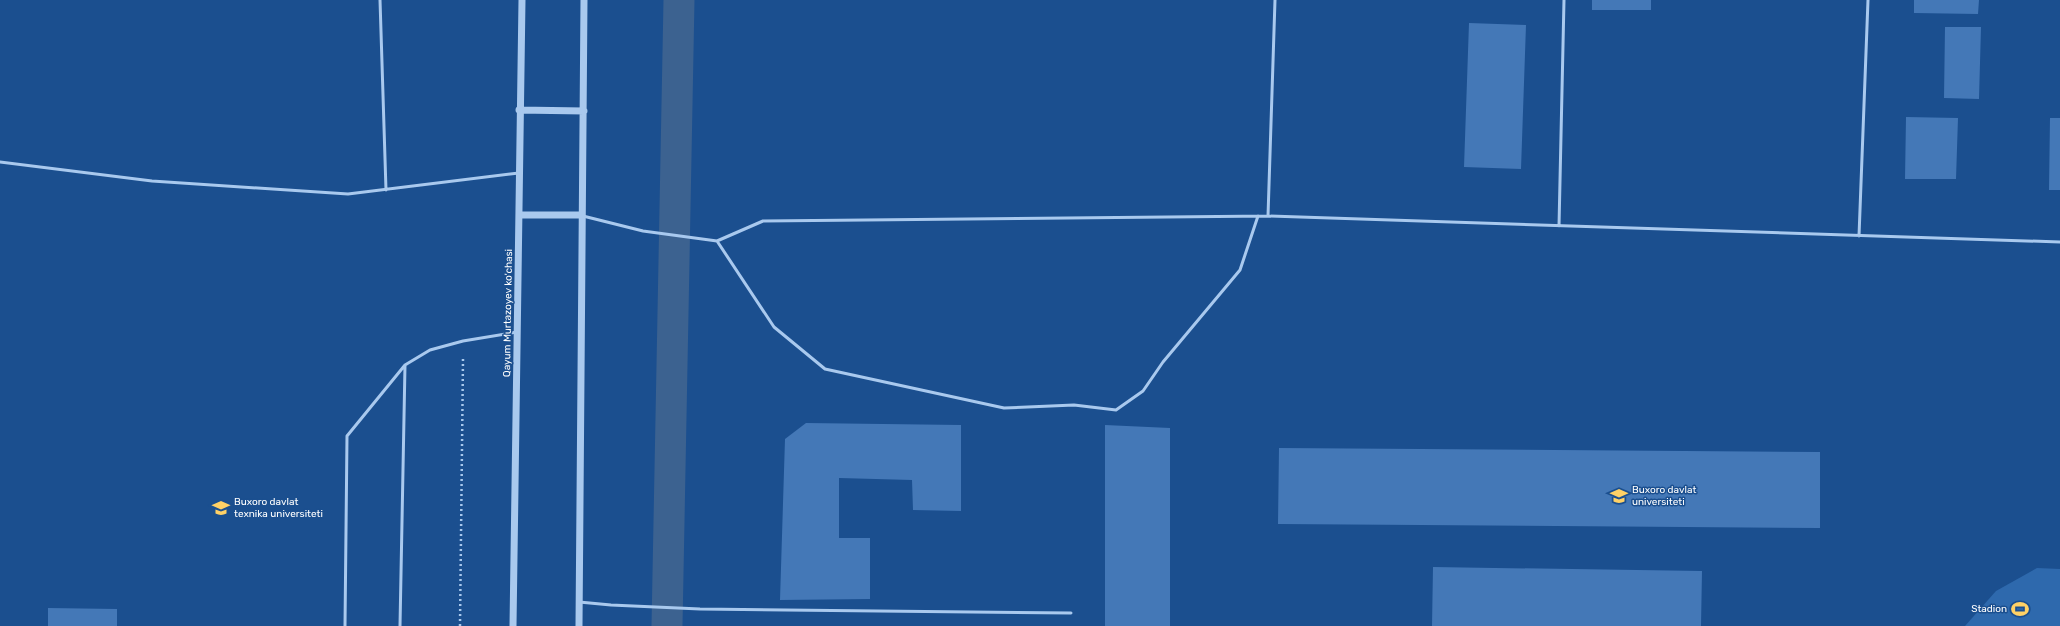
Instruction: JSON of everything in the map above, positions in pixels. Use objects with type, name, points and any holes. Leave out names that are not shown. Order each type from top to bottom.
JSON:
[{"type":"street","name":"Qayum Murtazoyev ko'chasi","points":[[513,626],[519,214],[519,110],[522,0]]},
{"type":"street","points":[[579,626],[584,0]]},
{"type":"street","points":[[519,110],[584,111]]},
{"type":"street","points":[[519,214],[582,215]]},
{"type":"lane","points":[[380,0],[386,190]]},
{"type":"lane","points":[[1268,216],[1275,0]]},
{"type":"lane","points":[[1559,226],[1564,0]]},
{"type":"lane","points":[[1859,236],[1868,0]]},
{"type":"lane","points":[[0,162],[152,181],[348,194],[519,173]]},
{"type":"lane","points":[[582,215],[643,231],[717,241],[763,220],[1268,216],[2060,242]]},
{"type":"lane","points":[[717,241],[774,327],[825,369],[1004,408],[1074,405],[1116,410],[1143,391],[1163,362],[1240,270],[1258,216]]},
{"type":"lane","points":[[345,626],[347,436],[405,366],[430,350],[463,341],[517,332]]},
{"type":"lane","points":[[400,626],[405,366]]},
{"type":"lane","points":[[579,602],[610,605],[700,609],[1071,613]]},
{"type":"path","points":[[460,626],[463,341]]},
{"type":"shaded area","name":"Stadion","points":[[2037,568],[2060,569],[2060,626],[1965,626],[1996,591]]},
{"type":"building","points":[[1592,0],[1651,0],[1651,10],[1592,10]]},
{"type":"building","points":[[1914,0],[1979,0],[1978,14],[1914,13]]},
{"type":"building","points":[[1469,23],[1526,25],[1521,169],[1464,167]]},
{"type":"building","points":[[1945,27],[1981,27],[1979,99],[1944,98]]},
{"type":"building","points":[[1906,117],[1958,118],[1956,179],[1905,179]]},
{"type":"building","points":[[2050,118],[2060,118],[2060,190],[2049,190]]},
{"type":"building","points":[[806,423],[961,425],[961,511],[913,510],[912,480],[839,478],[839,538],[870,538],[870,599],[780,600],[785,439]]},
{"type":"building","points":[[1105,425],[1170,428],[1170,626],[1105,626]]},
{"type":"building","points":[[1279,448],[1820,452],[1820,528],[1278,524]]},
{"type":"building","points":[[1433,567],[1702,571],[1701,626],[1432,626]]},
{"type":"building","points":[[48,608],[117,609],[117,626],[48,626]]},
{"type":"waterway","points":[[667,626],[679,0]]},
{"type":"place","name":"Buxoro davlat universiteti","points":[[1619,496]]},
{"type":"place","name":"Buxoro davlat texnika universiteti","points":[[221,508]]},
{"type":"place","name":"Stadion","points":[[2020,609]]}]
